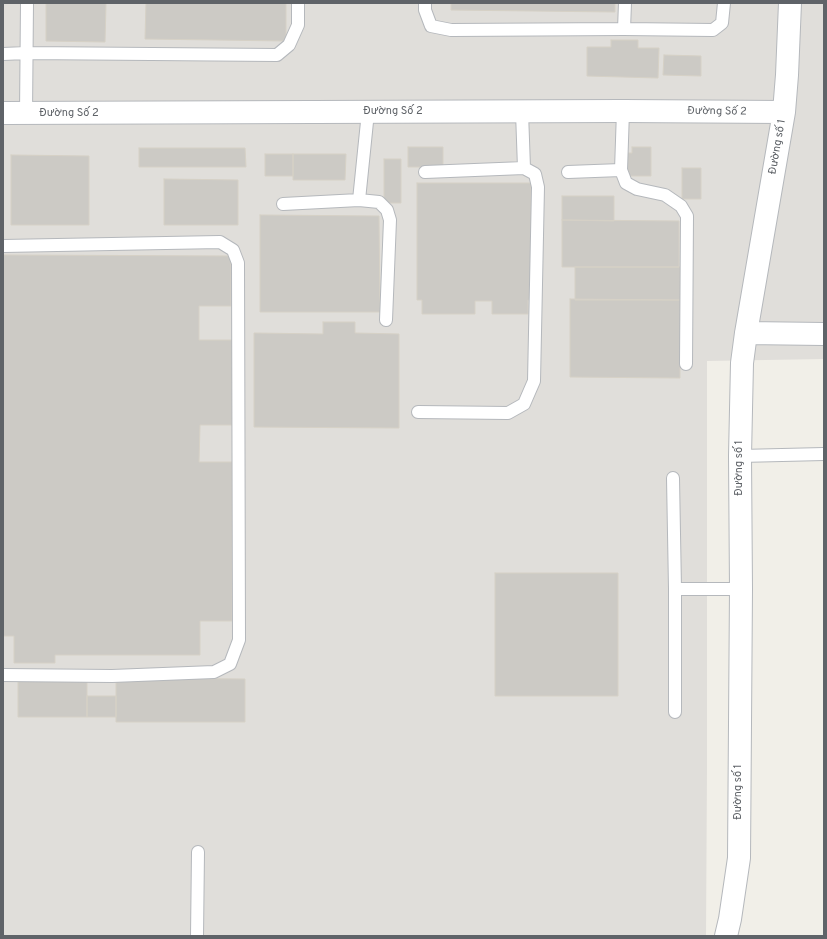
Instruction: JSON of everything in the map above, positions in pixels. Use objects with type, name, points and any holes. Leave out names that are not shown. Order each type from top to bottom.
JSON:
[{"type":"street","name":"Đường số 1","points":[[726,936],[739,858],[741,589],[740,456],[742,363],[784,112],[790,3]]},
{"type":"street","name":"Đường Số 2","points":[[3,113],[623,111],[784,112]]},
{"type":"street","points":[[746,333],[824,334]]},
{"type":"lane","points":[[26,114],[27,3]]},
{"type":"lane","points":[[3,54],[277,55],[290,45],[298,25],[298,3]]},
{"type":"lane","points":[[425,3],[425,10],[431,26],[452,30],[713,30],[722,23],[724,3]]},
{"type":"lane","points":[[624,3],[624,29]]},
{"type":"lane","points":[[623,111],[621,170],[626,183],[637,189],[665,195],[680,206],[687,216],[686,364]]},
{"type":"lane","points":[[359,200],[368,112]]},
{"type":"lane","points":[[522,112],[524,168]]},
{"type":"lane","points":[[418,412],[508,413],[524,404],[534,381],[538,188],[535,174],[524,168],[425,172]]},
{"type":"lane","points":[[568,172],[621,170]]},
{"type":"lane","points":[[283,204],[359,200],[379,202],[387,210],[390,220],[386,320]]},
{"type":"lane","points":[[3,246],[220,242],[233,250],[238,263],[239,616],[239,640],[230,664],[214,672],[112,676],[3,675]]},
{"type":"lane","points":[[740,456],[824,454]]},
{"type":"lane","points":[[672,478],[675,589],[674,712]]},
{"type":"lane","points":[[675,589],[741,589]]},
{"type":"lane","points":[[197,936],[198,852]]},
{"type":"shaded area","points":[[3,3],[824,3],[824,359],[707,361],[706,936],[3,936]]},
{"type":"building","points":[[46,3],[106,3],[105,42],[46,41]]},
{"type":"building","points":[[146,3],[286,3],[286,41],[145,39]]},
{"type":"building","points":[[451,3],[615,3],[615,12],[451,10]]},
{"type":"building","points":[[611,40],[638,40],[638,48],[659,48],[658,78],[587,76],[587,47],[611,47]]},
{"type":"building","points":[[664,55],[701,56],[701,76],[663,75]]},
{"type":"building","points":[[408,147],[443,147],[443,167],[408,167]]},
{"type":"building","points":[[632,147],[651,147],[651,176],[625,176],[625,153],[632,153]]},
{"type":"building","points":[[139,148],[245,148],[246,167],[139,167]]},
{"type":"building","points":[[265,154],[293,154],[293,176],[265,176]]},
{"type":"building","points":[[293,154],[346,154],[345,180],[293,180]]},
{"type":"building","points":[[11,155],[89,156],[89,225],[11,225]]},
{"type":"building","points":[[384,159],[401,159],[401,203],[384,203]]},
{"type":"building","points":[[682,168],[701,168],[701,199],[682,199]]},
{"type":"building","points":[[164,179],[238,180],[238,225],[164,225]]},
{"type":"building","points":[[417,183],[531,183],[531,300],[528,300],[528,314],[492,314],[492,301],[475,301],[475,314],[422,314],[422,300],[417,300]]},
{"type":"building","points":[[562,196],[614,196],[614,221],[562,220]]},
{"type":"building","points":[[260,215],[379,216],[380,312],[260,312]]},
{"type":"building","points":[[562,220],[679,221],[679,267],[562,267]]},
{"type":"building","points":[[3,255],[231,256],[231,306],[199,306],[199,340],[232,340],[232,425],[200,425],[199,462],[232,462],[232,621],[200,621],[200,655],[55,655],[55,663],[14,663],[14,636],[3,636]]},
{"type":"building","points":[[575,267],[680,267],[680,300],[575,300]]},
{"type":"building","points":[[570,299],[680,300],[680,378],[570,377]]},
{"type":"building","points":[[323,322],[355,322],[355,333],[399,334],[399,428],[254,427],[254,333],[323,334]]},
{"type":"building","points":[[495,573],[618,573],[618,696],[495,696]]},
{"type":"building","points":[[116,678],[245,679],[245,722],[116,722]]},
{"type":"building","points":[[18,681],[87,681],[87,717],[18,717]]},
{"type":"building","points":[[87,696],[116,696],[116,717],[87,717]]}]
